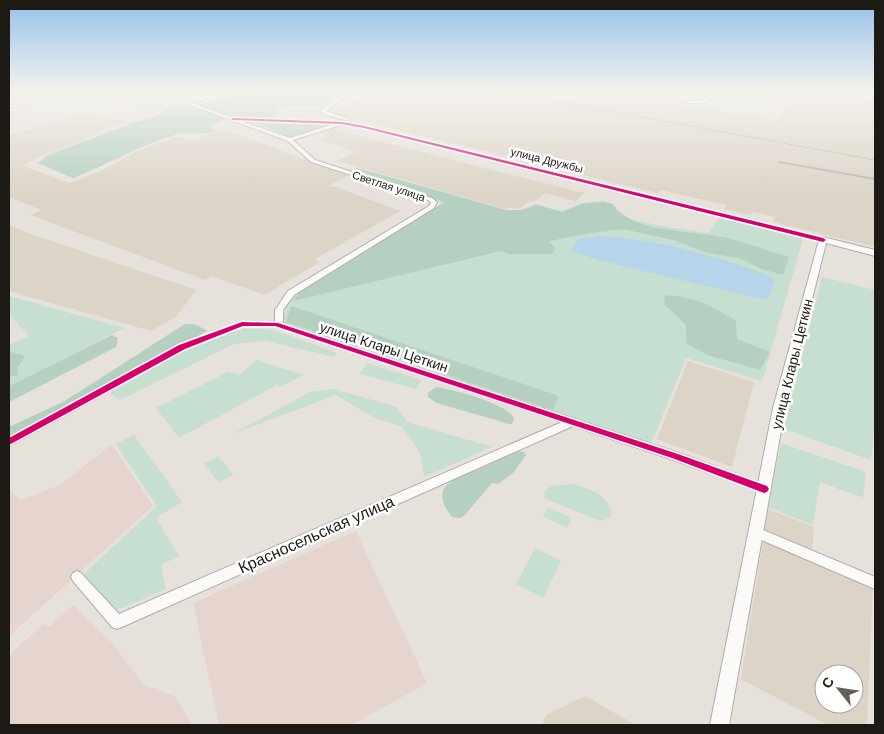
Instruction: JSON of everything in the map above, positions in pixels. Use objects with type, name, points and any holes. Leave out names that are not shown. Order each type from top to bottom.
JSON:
[{"type":"main road","name":"улица Дружбы","points":[[823,240],[875,253]]},
{"type":"main road","name":"улица Клары Цеткин","points":[[719,725],[780,408],[823,240]]},
{"type":"street","name":"Светлая улица","points":[[250,125],[290,140],[313,161],[430,199],[434,202],[432,207],[291,293],[279,310],[279,325]]},
{"type":"street","points":[[290,140],[335,125]]},
{"type":"street","name":"улица Дружбы","points":[[354,125],[390,132],[823,240]]},
{"type":"street","name":"улица Клары Цеткин","points":[[9,442],[182,347],[242,324],[279,325],[675,456],[764,489]]},
{"type":"street","name":"Красносельская улица","points":[[77,576],[117,622],[572,422]]},
{"type":"street","points":[[756,532],[875,583]]},
{"type":"shaded area","points":[[43,125],[116,125],[90,138],[40,156],[23,166],[70,183],[107,168],[137,151],[177,137],[193,140],[224,129],[349,176],[326,187],[333,186],[400,211],[315,259],[320,262],[264,295],[212,276],[205,280],[30,215],[42,210],[9,197],[9,135]]},
{"type":"shaded area","points":[[379,125],[875,125],[875,247],[773,222],[774,217],[753,212],[750,215],[724,209],[726,205],[661,190],[658,193]]},
{"type":"shaded area","points":[[333,129],[584,193],[576,201],[545,193],[534,202],[530,201],[520,209],[510,207],[506,209],[337,161],[355,152],[320,139],[328,136],[322,134]]},
{"type":"shaded area","points":[[9,225],[196,290],[177,316],[151,331],[9,291]]},
{"type":"shaded area","points":[[688,361],[754,382],[732,467],[657,439]]},
{"type":"shaded area","points":[[112,444],[153,506],[9,636],[9,490],[21,500],[60,485]]},
{"type":"shaded area","points":[[768,509],[814,527],[812,553],[873,582],[867,725],[828,725],[741,679]]},
{"type":"shaded area","points":[[356,531],[427,683],[352,725],[219,725],[193,603]]},
{"type":"shaded area","points":[[73,605],[111,642],[143,684],[176,697],[192,725],[9,725],[9,655],[45,623],[49,627]]},
{"type":"shaded area","points":[[585,696],[636,725],[542,725],[546,715]]},
{"type":"green space","points":[[126,125],[212,125],[212,129],[216,131],[174,135],[73,178],[38,163],[48,155]]},
{"type":"green space","points":[[261,125],[326,125],[290,137]]},
{"type":"green space","points":[[358,168],[506,210],[521,210],[537,205],[562,212],[581,204],[604,202],[612,204],[621,214],[648,226],[727,238],[789,257],[783,275],[762,269],[739,258],[707,253],[673,240],[623,229],[548,241],[556,248],[552,254],[509,254],[501,251],[293,301],[301,290],[445,202],[353,170]]},
{"type":"green space","points":[[441,191],[506,210],[521,210],[536,204],[562,211],[583,203],[603,201],[613,204],[620,212],[631,219],[666,227],[709,233],[720,217],[803,239],[762,381],[686,358],[651,444],[283,323],[287,303],[300,289],[442,203],[432,198]]},
{"type":"green space","points":[[822,277],[875,290],[875,422],[871,460],[784,429]]},
{"type":"green space","points":[[665,295],[702,303],[736,321],[737,339],[770,352],[760,370],[707,355],[686,343],[686,325],[664,304]]},
{"type":"green space","points":[[9,296],[124,328],[9,386],[9,345],[29,336],[9,314]]},
{"type":"green space","points":[[291,306],[559,396],[553,410],[286,322]]},
{"type":"green space","points":[[185,324],[194,324],[208,331],[137,366],[35,426],[9,439],[9,427],[63,402]]},
{"type":"green space","points":[[239,328],[274,330],[337,353],[334,357],[266,341],[234,344],[120,400],[110,393],[189,349]]},
{"type":"green space","points":[[112,335],[118,338],[116,347],[9,402],[9,386]]},
{"type":"green space","points":[[12,352],[25,356],[17,368],[18,376],[9,376],[9,353]]},
{"type":"green space","points":[[256,360],[304,375],[280,387],[277,385],[179,438],[156,408],[228,372],[240,375]]},
{"type":"green space","points":[[367,363],[421,380],[417,389],[360,374]]},
{"type":"green space","points":[[436,387],[492,403],[510,413],[514,419],[512,424],[437,403],[428,397],[428,393]]},
{"type":"green space","points":[[334,389],[397,407],[407,422],[492,447],[424,477],[420,453],[402,427],[373,417],[336,395],[232,434],[310,392]]},
{"type":"green space","points":[[134,435],[182,502],[156,518],[179,556],[161,565],[166,589],[115,611],[84,574],[157,506],[116,444]]},
{"type":"green space","points":[[781,443],[866,472],[863,498],[820,482],[813,525],[768,507]]},
{"type":"green space","points":[[519,451],[524,452],[526,455],[514,472],[498,484],[492,483],[464,516],[460,518],[452,517],[444,505],[442,496],[444,488],[458,478]]},
{"type":"green space","points":[[218,456],[233,475],[219,483],[204,464]]},
{"type":"green space","points":[[572,484],[592,491],[603,498],[607,502],[612,516],[601,521],[545,498],[544,492],[550,486]]},
{"type":"green space","points":[[548,507],[572,518],[567,528],[543,516]]},
{"type":"green space","points":[[535,548],[561,561],[543,598],[516,584]]},
{"type":"water","points":[[604,236],[654,242],[687,250],[756,271],[775,280],[768,299],[762,299],[598,260],[570,250],[579,239]]},
{"type":"railway","points":[[687,125],[875,160]]},
{"type":"railway","points":[[786,163],[779,162],[875,179]]},
{"type":"cycle path","points":[[354,125],[823,240]]},
{"type":"cycle path","points":[[9,442],[182,347],[242,324],[276,324],[675,456],[764,489]]}]
